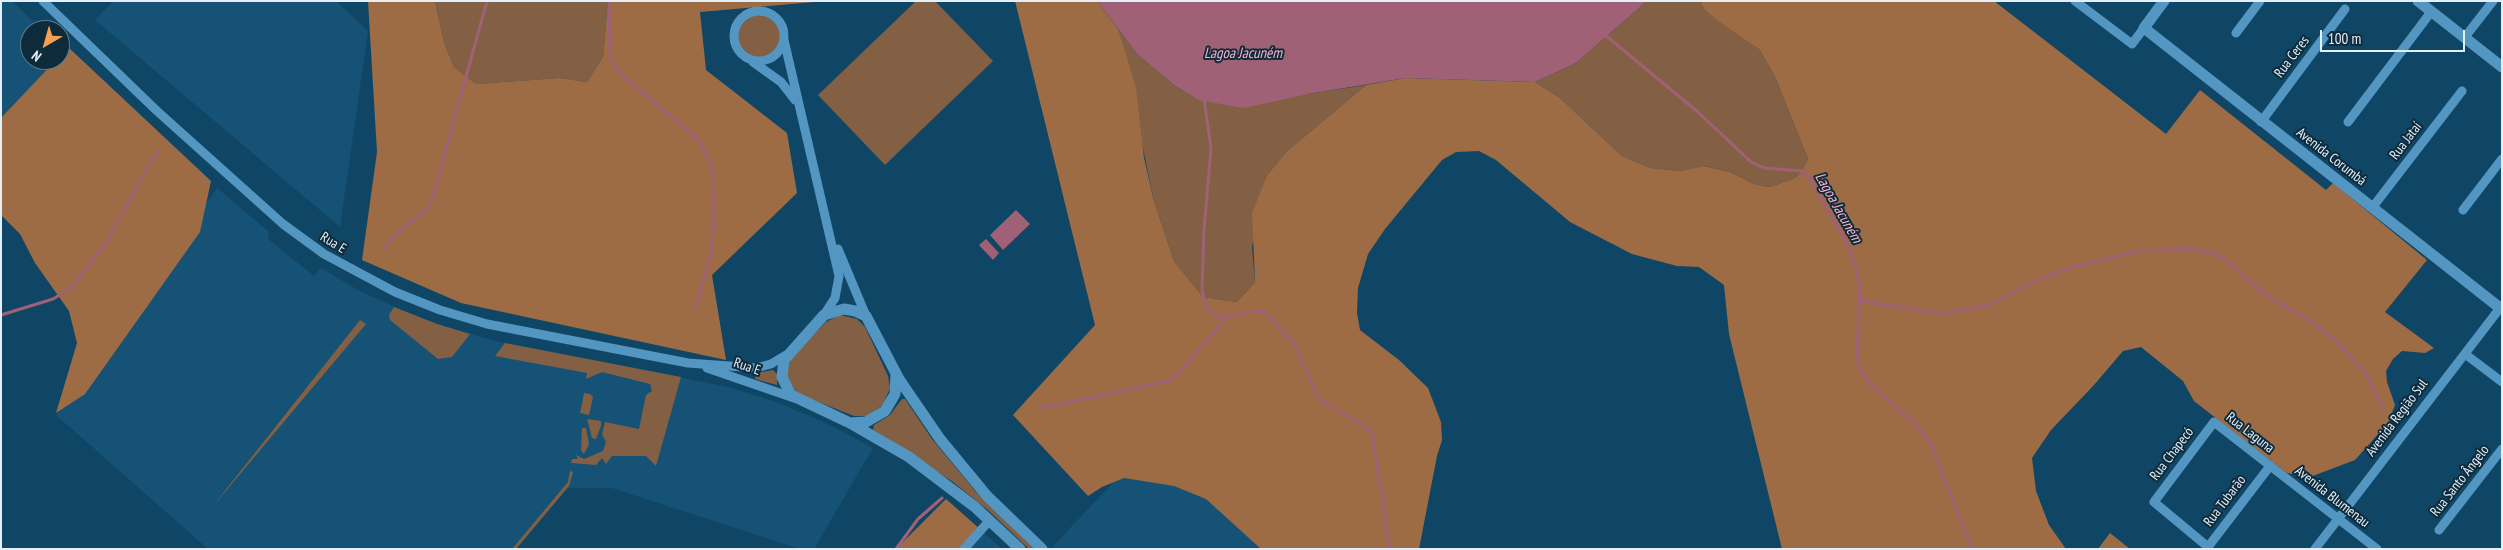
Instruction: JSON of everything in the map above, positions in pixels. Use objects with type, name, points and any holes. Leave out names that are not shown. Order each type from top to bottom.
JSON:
[{"type":"street","name":"Rua E","points":[[42,1],[157,111],[265,209],[302,239],[347,268],[395,292],[462,318],[502,328],[688,363],[756,368],[771,364],[786,355]]},
{"type":"street","points":[[2075,1],[2132,44],[2164,1]]},
{"type":"street","points":[[2236,33],[2260,1]]},
{"type":"street","points":[[2418,1],[2502,67]]},
{"type":"street","points":[[2464,37],[2493,1]]},
{"type":"street","name":"Rua Ceres","points":[[2261,122],[2345,10]]},
{"type":"street","points":[[798,103],[781,82],[749,60],[736,48],[734,36],[740,20],[749,13],[766,12],[776,18],[783,28],[798,103],[830,229],[839,283],[835,298],[824,315],[786,355],[782,365],[782,377],[787,389],[796,399],[850,424],[909,457],[951,487],[990,520],[1020,549]]},
{"type":"street","points":[[2348,122],[2431,12]]},
{"type":"street","name":"Avenida Corumbá","points":[[2144,28],[2261,122],[2501,307]]},
{"type":"street","points":[[749,60],[760,62],[771,58],[780,51],[784,40]]},
{"type":"street","name":"Rua Jataí","points":[[2372,208],[2462,91]]},
{"type":"street","points":[[2463,210],[2502,159]]},
{"type":"street","points":[[830,229],[866,316],[896,374],[930,426],[965,471],[1042,549]]},
{"type":"street","name":"Avenida Região Sul","points":[[2316,549],[2501,307]]},
{"type":"street","points":[[824,315],[844,309],[856,310],[866,316]]},
{"type":"street","points":[[2465,354],[2502,382]]},
{"type":"street","name":"Rua E","points":[[688,363],[796,399]]},
{"type":"street","points":[[850,424],[873,420],[885,411],[895,394],[896,374]]},
{"type":"street","name":"Rua Laguna","points":[[2214,422],[2270,466]]},
{"type":"street","name":"Rua Chapecó","points":[[2177,523],[2154,502],[2214,422]]},
{"type":"street","name":"Rua Santo Ângelo","points":[[2439,530],[2502,449]]},
{"type":"street","name":"Avenida Blumenau","points":[[2270,466],[2377,549]]},
{"type":"street","name":"Rua Tubarão","points":[[2177,523],[2208,547],[2270,466]]},
{"type":"street","points":[[964,549],[990,520]]},
{"type":"shaded area","points":[[1,1],[12,1],[32,20],[20,20],[20,70],[57,70],[1,133]]},
{"type":"shaded area","points":[[113,1],[336,1],[368,31],[340,227],[95,20]]},
{"type":"shaded area","points":[[368,1],[435,1],[444,42],[454,67],[476,84],[560,78],[587,82],[603,57],[608,1],[826,1],[700,12],[706,70],[787,133],[797,193],[712,275],[726,360],[461,303],[362,260],[377,152]]},
{"type":"shaded area","points":[[435,1],[608,1],[603,57],[587,82],[560,78],[476,84],[454,67],[444,42]]},
{"type":"shaded area","points":[[916,1],[935,1],[993,61],[885,165],[818,95]]},
{"type":"shaded area","points":[[1015,1],[1097,1],[1118,29],[1136,88],[1144,158],[1154,201],[1174,261],[1203,297],[1237,302],[1255,282],[1252,213],[1268,174],[1286,152],[1366,85],[1406,78],[1535,82],[1560,98],[1622,156],[1651,168],[1680,171],[1704,166],[1730,172],[1754,184],[1770,187],[1795,178],[1802,171],[1808,159],[1775,77],[1760,50],[1717,20],[1704,9],[1700,1],[1994,1],[2166,134],[2200,90],[2326,190],[2333,183],[2427,260],[2385,312],[2434,348],[2425,353],[2402,351],[2393,359],[2386,371],[2387,382],[2395,405],[2388,423],[2355,460],[2310,477],[2287,473],[2258,451],[2194,401],[2183,381],[2141,347],[2123,351],[2051,430],[2032,458],[2036,491],[2049,525],[2066,549],[1782,549],[1729,334],[1724,285],[1699,267],[1677,266],[1632,254],[1570,222],[1496,160],[1479,151],[1456,152],[1442,160],[1385,229],[1368,254],[1358,288],[1357,313],[1360,330],[1399,360],[1428,388],[1441,422],[1442,440],[1437,456],[1419,549],[1261,549],[1206,499],[1174,486],[1124,478],[1102,487],[1088,496],[1013,415],[1095,325]]},
{"type":"shaded area","points":[[1647,1],[1700,1],[1704,9],[1760,50],[1775,77],[1808,159],[1802,171],[1795,178],[1770,187],[1754,184],[1730,172],[1705,166],[1680,171],[1651,168],[1622,156],[1560,98],[1535,82],[1576,63]]},
{"type":"shaded area","points":[[763,14],[775,20],[780,27],[780,45],[775,52],[768,57],[755,58],[743,52],[738,45],[737,32],[743,20],[750,15]]},
{"type":"shaded area","points":[[1118,29],[1137,54],[1174,85],[1198,100],[1308,94],[1366,85],[1286,152],[1268,174],[1252,247],[1255,282],[1237,302],[1203,297],[1174,261],[1154,201]]},
{"type":"shaded area","points":[[70,49],[211,181],[200,232],[85,394],[56,413],[77,343],[69,311],[35,263],[20,234],[1,215],[1,118],[47,70],[70,70]]},
{"type":"shaded area","points":[[217,188],[269,232],[268,239],[314,276],[321,268],[358,290],[397,308],[437,324],[495,341],[728,387],[776,402],[826,423],[873,448],[814,549],[800,549],[612,488],[567,488],[516,549],[208,549],[56,415]]},
{"type":"shaded area","points":[[394,307],[437,324],[470,334],[452,357],[438,359],[390,320],[389,315]]},
{"type":"shaded area","points":[[840,315],[857,319],[865,327],[888,376],[890,388],[883,405],[867,416],[854,416],[801,395],[796,392],[787,376],[788,365],[794,355],[826,322]]},
{"type":"shaded area","points":[[360,320],[366,324],[209,511]]},
{"type":"shaded area","points":[[505,343],[681,377],[656,466],[646,456],[612,456],[606,464],[602,458],[596,465],[571,463],[572,459],[578,459],[576,455],[584,459],[603,451],[606,442],[602,434],[605,422],[639,429],[646,395],[652,391],[650,384],[602,372],[586,379],[587,373],[495,356]]},
{"type":"shaded area","points":[[773,370],[777,374],[777,385],[755,379],[757,373]]},
{"type":"shaded area","points":[[584,393],[590,394],[593,397],[589,415],[580,413]]},
{"type":"shaded area","points":[[902,399],[905,399],[932,439],[976,492],[1034,549],[1029,549],[989,511],[953,482],[873,430],[874,425],[890,415]]},
{"type":"shaded area","points":[[587,419],[601,421],[596,439],[592,438]]},
{"type":"shaded area","points":[[1166,427],[1293,549],[1056,549],[1053,546]]},
{"type":"shaded area","points":[[582,428],[586,428],[589,444],[584,454],[581,450]]},
{"type":"shaded area","points":[[570,471],[573,472],[569,486],[516,549],[512,549],[568,482]]},
{"type":"shaded area","points":[[946,499],[981,530],[963,549],[896,549]]},
{"type":"shaded area","points":[[981,530],[1002,549],[963,549]]},
{"type":"shaded area","points":[[2110,533],[2130,549],[2098,549]]},
{"type":"water","name":"Lagoa Jacuném","points":[[1097,1],[1647,1],[1576,63],[1535,82],[1406,78],[1308,94],[1244,108],[1198,100],[1174,85],[1137,54]]},
{"type":"water","points":[[1016,210],[1030,224],[1003,250],[990,235]]},
{"type":"water","points":[[986,239],[999,253],[993,260],[979,245]]},
{"type":"waterway","points":[[385,249],[391,238],[426,210],[432,200],[487,1]]},
{"type":"waterway","points":[[609,1],[610,56],[617,71],[699,140],[712,166],[714,221],[711,254],[696,307]]},
{"type":"waterway","name":"Lagoa Jacuném","points":[[1605,35],[1698,112],[1751,162],[1764,168],[1802,171],[1808,176],[1849,247],[1857,271],[1860,287],[1857,352],[1859,367],[1870,384],[1916,425],[1930,442],[1972,549]]},
{"type":"waterway","points":[[1204,98],[1211,148],[1204,230],[1202,291],[1206,306],[1214,314],[1221,317],[1261,311],[1267,314],[1295,345],[1319,399],[1364,426],[1372,433],[1390,549]]},
{"type":"waterway","points":[[1,315],[53,299],[71,288],[106,243],[149,165],[159,151]]},
{"type":"waterway","points":[[1860,301],[1940,313],[1971,309],[1991,304],[2035,281],[2075,266],[2139,251],[2185,249],[2209,252],[2223,258],[2267,296],[2310,321],[2334,339],[2365,372],[2384,410]]},
{"type":"waterway","points":[[1041,408],[1168,381],[1178,374],[1227,317]]},
{"type":"waterway","points":[[896,549],[918,519],[942,498]]}]
